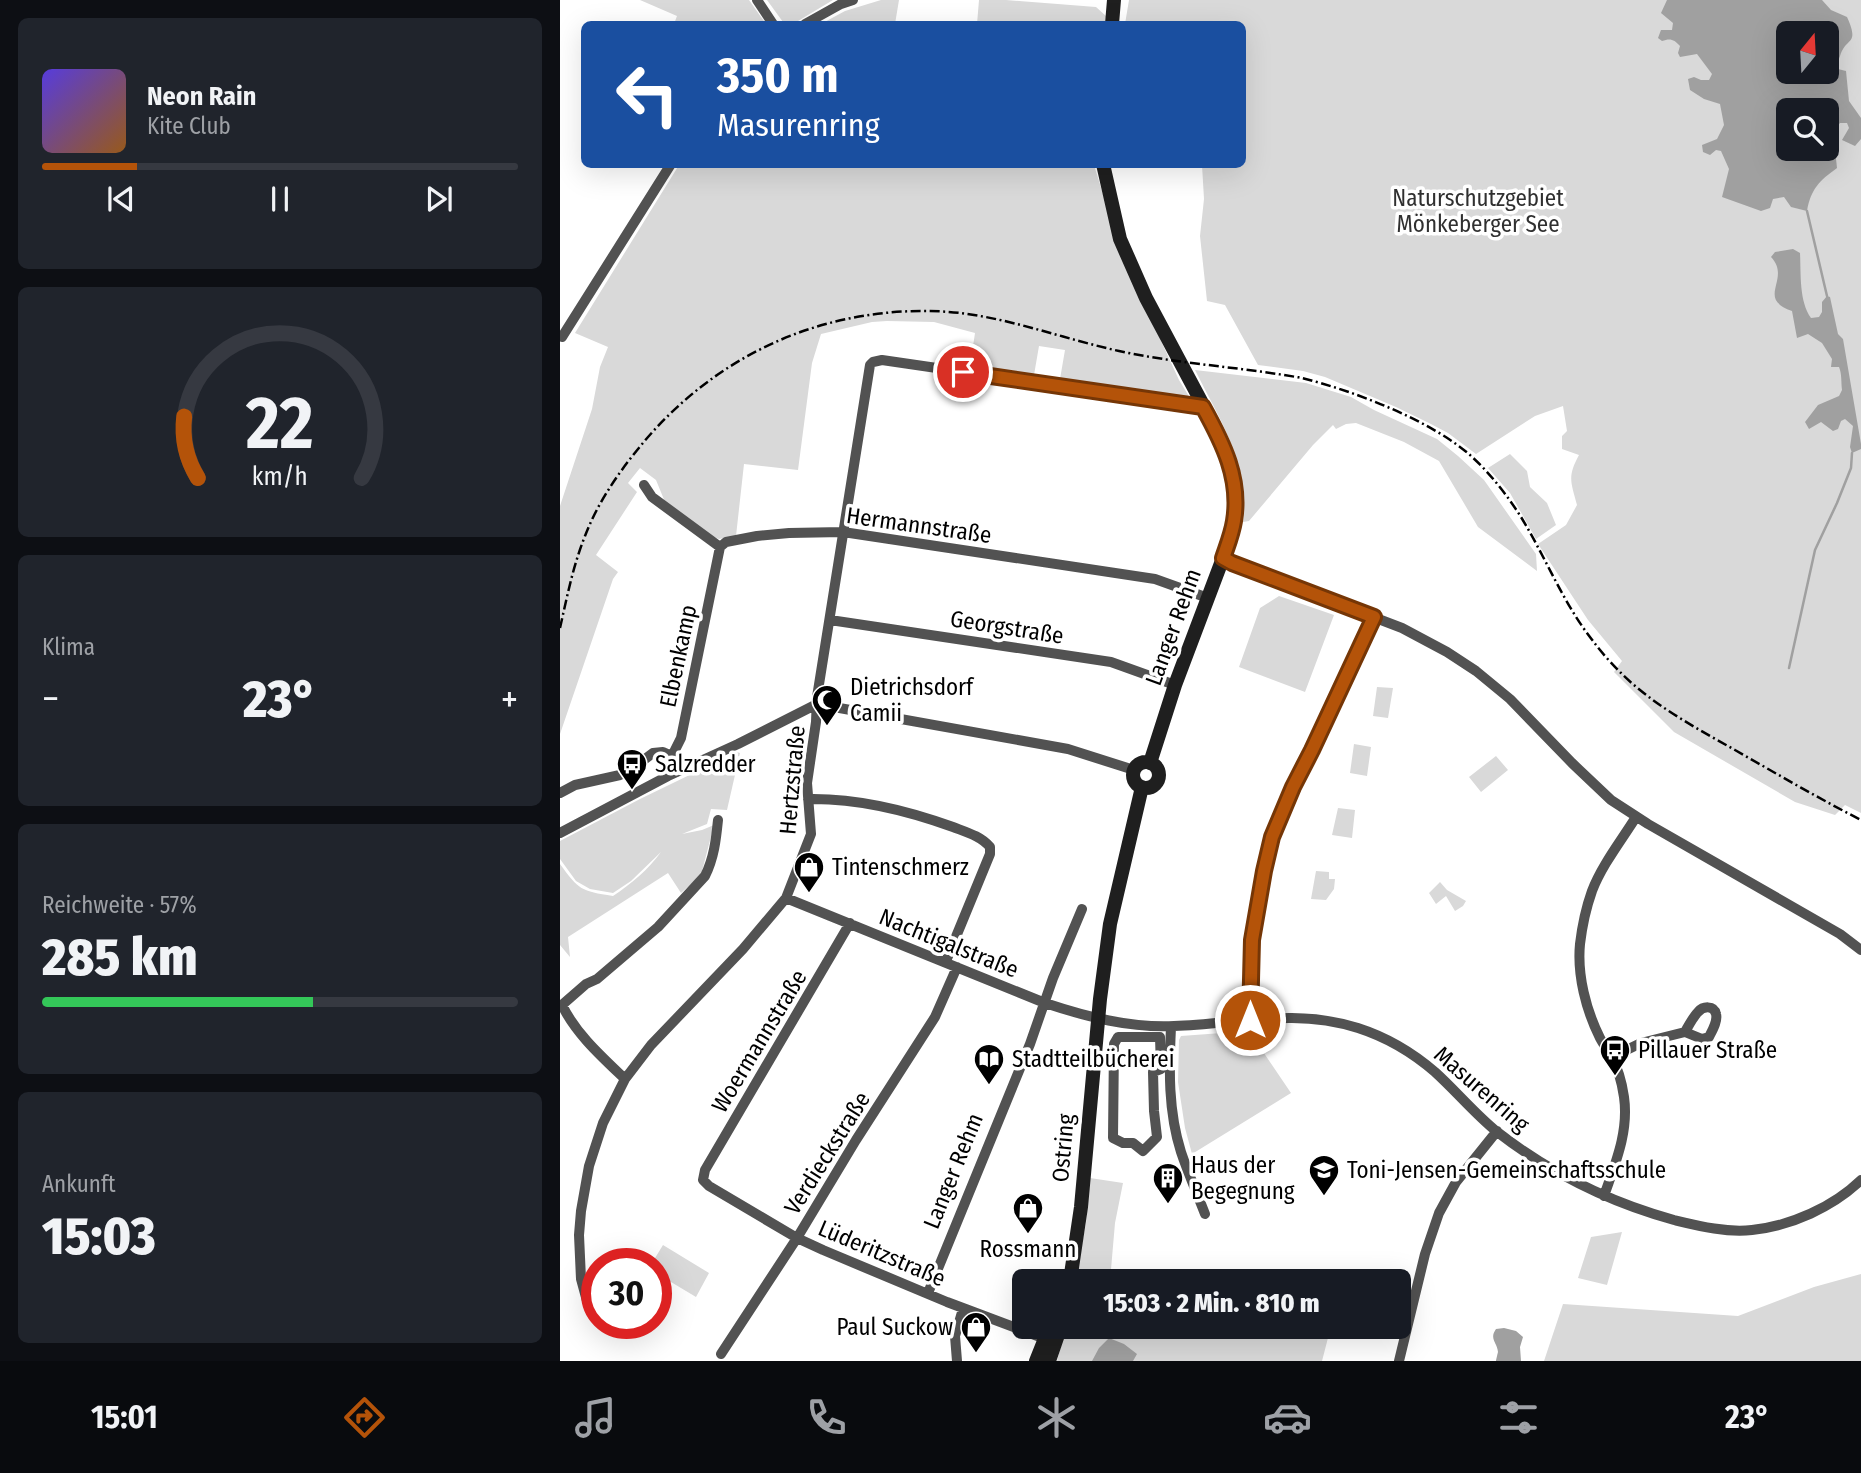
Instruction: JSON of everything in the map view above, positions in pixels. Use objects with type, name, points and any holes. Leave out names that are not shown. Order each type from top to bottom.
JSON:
[{"type":"street","points":[[757,0],[771,21]]},
{"type":"street","points":[[810,21],[853,0]]},
{"type":"street","points":[[1112,21],[1114,0]]},
{"type":"street","points":[[562,337],[668,168]]},
{"type":"street","name":"Langer Rehm","points":[[1104,168],[1120,239],[1146,298],[1218,433],[1236,489],[1234,524],[1175,685],[1150,763]]},
{"type":"street","name":"Hertzstraße","points":[[581,1279],[579,1235],[584,1187],[599,1134],[625,1079],[651,1045],[744,949],[786,898],[811,834],[807,783],[817,705],[868,370],[873,362],[882,360],[1203,407]]},
{"type":"street","points":[[644,485],[652,497],[720,547]]},
{"type":"street","name":"Hermannstraße","points":[[720,547],[726,542],[757,536],[843,532],[1155,579],[1208,598]]},
{"type":"street","name":"Elbenkamp","points":[[672,756],[681,738],[720,547]]},
{"type":"street","points":[[1223,558],[1402,628],[1447,652],[1476,671],[1518,706],[1597,787],[1636,817],[1840,934],[1861,950]]},
{"type":"street","points":[[1250,1020],[1252,940],[1260,887],[1272,837],[1374,617]]},
{"type":"street","name":"Georgstraße","points":[[830,620],[1111,662],[1175,685]]},
{"type":"street","points":[[560,832],[817,705],[1068,749],[1134,769]]},
{"type":"street","points":[[560,793],[575,785],[620,775],[653,753],[663,752],[672,756],[677,772]]},
{"type":"street","points":[[1143,762],[1150,763],[1157,767],[1158,779],[1154,785],[1142,787],[1134,778],[1134,769],[1143,762]]},
{"type":"street","points":[[1098,1019],[1110,924],[1142,787]]},
{"type":"street","points":[[808,799],[853,801],[900,810],[938,821],[985,840],[990,847],[990,854],[946,961]]},
{"type":"street","points":[[1604,1196],[1624,1133],[1624,1096],[1619,1074],[1600,1038],[1586,1000],[1580,945],[1592,891],[1636,817]]},
{"type":"street","points":[[625,1079],[591,1046],[568,1018],[562,1005],[658,927],[705,876],[716,844],[718,820]]},
{"type":"street","name":"Nachtigalstraße","points":[[786,898],[1045,1003],[1098,1019]]},
{"type":"street","name":"Langer Rehm","points":[[928,1293],[1082,909]]},
{"type":"street","name":"Woermannstraße","points":[[704,1180],[705,1170],[850,923]]},
{"type":"street","name":"Verdieckstraße","points":[[721,1354],[797,1238],[934,1017],[957,967]]},
{"type":"street","name":"Masurenring","points":[[1098,1019],[1171,1027],[1306,1017],[1340,1023],[1379,1036],[1429,1067],[1497,1131],[1563,1176],[1641,1211],[1696,1226],[1752,1230],[1784,1223],[1821,1209],[1861,1180]]},
{"type":"street","name":"Ostring","points":[[1072,1269],[1081,1207],[1098,1019]]},
{"type":"street","points":[[1171,1027],[1169,1069],[1172,1111],[1181,1151],[1205,1213]]},
{"type":"street","points":[[1612,1057],[1641,1043],[1685,1032]]},
{"type":"street","points":[[1118,1037],[1160,1038],[1161,1069],[1153,1072],[1157,1137],[1143,1151],[1133,1143],[1123,1143],[1113,1138],[1114,1044],[1118,1037]]},
{"type":"street","points":[[1399,1361],[1425,1254],[1439,1213],[1456,1182],[1497,1131]]},
{"type":"street","name":"Lüderitzstraße","points":[[704,1180],[709,1186],[797,1238],[963,1308],[1012,1324]]},
{"type":"street","points":[[957,1361],[954,1336],[963,1308]]},
{"type":"street","points":[[1036,1361],[1048,1339]]},
{"type":"street","points":[[1049,1361],[1050,1339]]},
{"type":"green space","points":[[640,0],[749,0],[764,21],[675,21],[677,16]]},
{"type":"green space","points":[[767,0],[833,0],[798,21],[782,21]]},
{"type":"green space","points":[[881,0],[899,0],[896,21],[827,21],[845,11]]},
{"type":"green space","points":[[979,0],[1096,7],[1106,16],[1105,21],[977,21]]},
{"type":"green space","name":"Naturschutzgebiet Mönkeberger See","points":[[1129,0],[1861,0],[1861,813],[1845,805],[1835,815],[1795,802],[1674,732],[1614,672],[1622,661],[1588,620],[1538,544],[1566,525],[1577,505],[1571,480],[1579,455],[1562,449],[1562,436],[1567,431],[1563,406],[1535,416],[1476,454],[1448,433],[1429,423],[1325,377],[1258,365],[1225,305],[1207,301],[1200,236],[1204,199],[1202,168],[1246,168],[1246,21],[1126,21]]},
{"type":"green space","points":[[677,168],[1095,168],[1122,256],[1179,380],[1190,398],[1060,379],[1065,350],[1039,346],[1034,375],[970,366],[975,333],[934,322],[872,322],[821,334],[812,363],[798,470],[744,464],[736,536],[719,539],[714,537],[665,502],[656,480],[640,468],[628,483],[637,492],[596,555],[618,572],[613,579],[560,734],[560,506],[592,409],[600,367],[608,347],[575,333]]},
{"type":"green space","points":[[1195,370],[1306,383],[1351,397],[1437,439],[1484,480],[1536,554],[1537,571],[1478,527],[1439,461],[1404,442],[1356,423],[1336,429],[1333,425],[1249,521],[1243,522],[1243,500],[1237,461],[1223,425]]},
{"type":"green space","points":[[1510,454],[1527,471],[1530,487],[1547,503],[1556,525],[1536,539],[1510,493],[1488,468]]},
{"type":"green space","points":[[1279,596],[1334,615],[1305,692],[1239,667],[1260,608]]},
{"type":"green space","points":[[1377,687],[1393,688],[1388,718],[1373,716]]},
{"type":"green space","points":[[1354,744],[1371,747],[1367,776],[1350,773]]},
{"type":"green space","points":[[737,752],[740,753],[727,810],[711,809],[707,824],[682,834],[714,825],[701,875],[681,893],[668,873],[568,937],[570,957],[560,945],[560,864],[582,888],[613,896],[651,865],[661,852],[631,881],[613,893],[590,889],[576,881],[560,859],[560,841]]},
{"type":"green space","points":[[1496,756],[1508,770],[1481,792],[1469,777]]},
{"type":"green space","points":[[1338,808],[1355,810],[1352,838],[1332,835]]},
{"type":"green space","points":[[1316,871],[1329,872],[1329,879],[1335,879],[1334,889],[1326,900],[1311,899]]},
{"type":"green space","points":[[1440,882],[1447,890],[1466,901],[1463,906],[1455,911],[1446,896],[1436,904],[1429,893]]},
{"type":"green space","points":[[1249,1031],[1291,1093],[1192,1154],[1178,1082],[1179,1040],[1181,1036]]},
{"type":"green space","points":[[1090,1178],[1123,1183],[1115,1223],[1111,1269],[1077,1269],[1086,1223]]},
{"type":"green space","points":[[1622,1232],[1607,1285],[1578,1278],[1591,1237]]},
{"type":"green space","points":[[672,1250],[709,1273],[696,1297],[672,1283]]},
{"type":"green space","points":[[1861,1274],[1861,1361],[1544,1361],[1563,1304],[1738,1316],[1814,1287]]},
{"type":"green space","points":[[1063,1339],[1328,1339],[1322,1361],[1057,1361]]},
{"type":"shaded area","points":[[1667,0],[1822,0],[1831,10],[1847,17],[1852,37],[1839,59],[1839,21],[1776,21],[1776,84],[1839,84],[1839,69],[1846,71],[1849,101],[1861,118],[1861,139],[1855,146],[1842,140],[1849,128],[1847,123],[1839,124],[1839,98],[1776,98],[1776,161],[1836,161],[1837,168],[1817,186],[1807,211],[1791,207],[1784,197],[1773,199],[1770,208],[1761,211],[1722,197],[1729,169],[1721,151],[1716,150],[1710,155],[1703,152],[1702,145],[1717,139],[1724,125],[1720,104],[1704,99],[1690,90],[1688,79],[1694,77],[1709,80],[1712,74],[1697,54],[1680,57],[1680,46],[1676,42],[1658,38],[1661,30],[1672,30],[1673,23],[1661,13]]},
{"type":"shaded area","points":[[1793,249],[1800,253],[1801,287],[1807,311],[1811,318],[1819,317],[1822,302],[1827,296],[1830,297],[1838,334],[1843,339],[1861,444],[1861,449],[1852,453],[1850,447],[1853,426],[1845,419],[1841,421],[1838,429],[1833,431],[1821,422],[1809,429],[1805,422],[1818,405],[1839,396],[1842,390],[1839,367],[1831,367],[1832,359],[1822,343],[1808,334],[1797,338],[1792,311],[1781,306],[1776,300],[1778,273],[1771,257],[1775,252]]},
{"type":"shaded area","points":[[1496,1329],[1516,1331],[1523,1337],[1520,1347],[1521,1361],[1496,1361],[1498,1352],[1493,1335]]},
{"type":"shaded area","points":[[1112,1339],[1137,1354],[1133,1361],[1092,1361],[1099,1348]]},
{"type":"waterway","points":[[1807,211],[1827,296]]},
{"type":"waterway","points":[[1789,668],[1815,550],[1851,468],[1852,453]]},
{"type":"railway","points":[[560,628],[577,559],[589,525],[613,483],[662,421],[727,368],[802,332],[842,320],[884,313],[927,311],[976,315],[1142,355],[1302,378],[1390,408],[1434,430],[1470,455],[1504,492],[1521,517],[1582,626],[1606,657],[1633,685],[1690,724],[1861,820]]},
{"type":"place","name":"Dietrichsdorf Camii","points":[[827,727]]},
{"type":"place","name":"Salzredder","points":[[632,791]]},
{"type":"place","name":"Tintenschmerz","points":[[809,894]]},
{"type":"place","name":"Pillauer Straße","points":[[1615,1077]]},
{"type":"place","name":"Stadtteilbücherei","points":[[989,1086]]},
{"type":"place","name":"Toni-Jensen-Gemeinschaftsschule","points":[[1324,1197]]},
{"type":"place","name":"Haus der Begegnung","points":[[1168,1205]]},
{"type":"place","name":"Rossmann","points":[[1028,1235]]},
{"type":"place","name":"Paul Suckow","points":[[976,1354]]},
{"type":"route","points":[[963,372],[1203,407],[1226,452],[1236,489],[1234,524],[1223,558],[1374,617],[1272,837],[1256,907],[1252,940],[1250,1020]]}]
